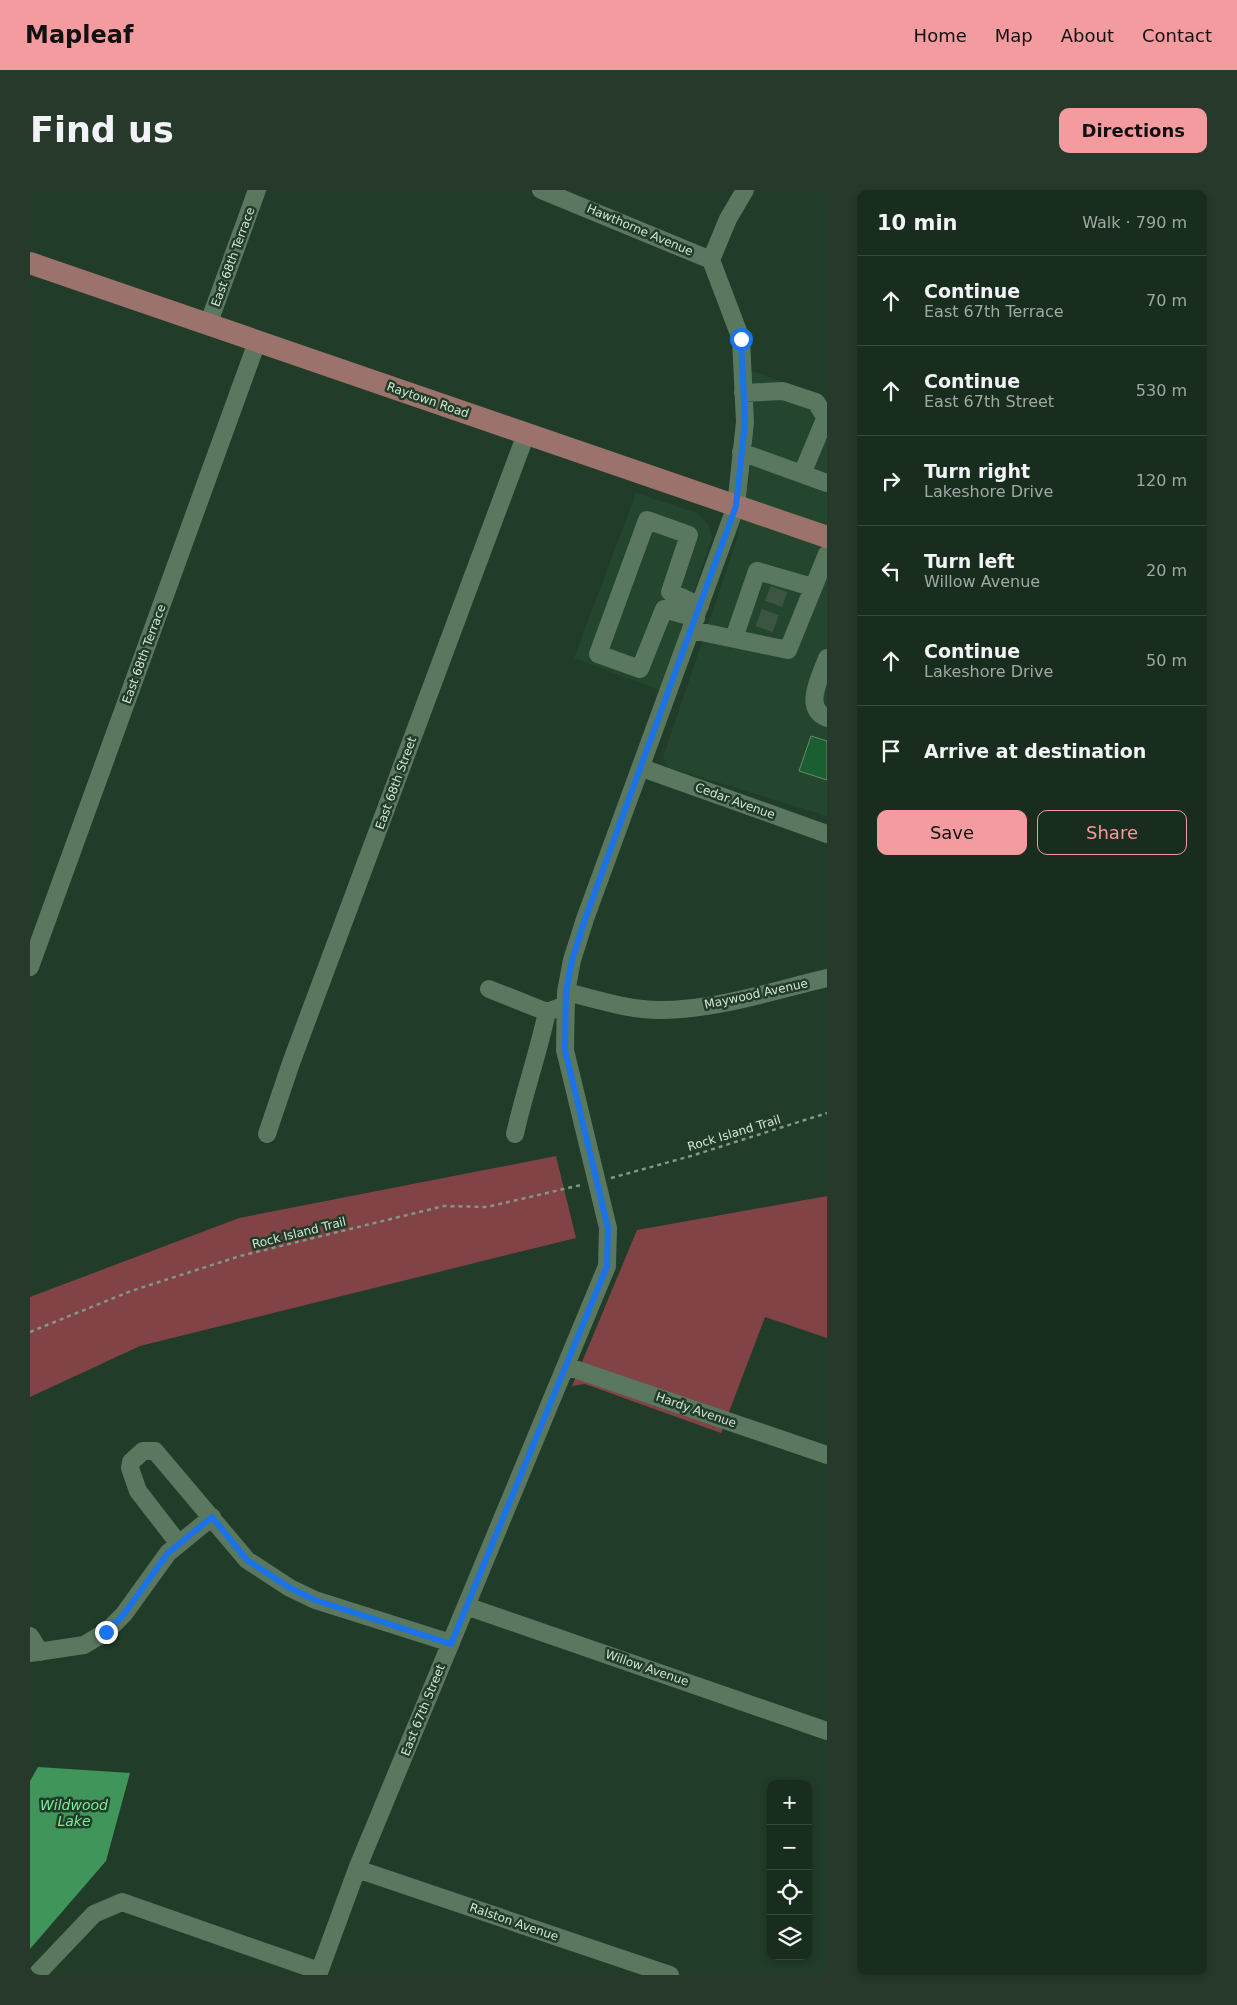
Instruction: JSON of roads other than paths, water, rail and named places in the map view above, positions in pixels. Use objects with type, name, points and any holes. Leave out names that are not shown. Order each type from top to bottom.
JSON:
[{"type":"main road","name":"Raytown Road","points":[[30,263],[827,537]]},
{"type":"street","name":"East 68th Terrace","points":[[208,325],[257,190]]},
{"type":"street","name":"Hawthorne Avenue","points":[[541,190],[711,260]]},
{"type":"street","points":[[711,260],[728,219],[746,190]]},
{"type":"street","name":"East 67th Street","points":[[319,1973],[357,1869],[607,1266],[608,1228],[565,1050],[566,999],[572,960],[585,919],[642,768],[736,506],[745,422],[741,339],[711,260]]},
{"type":"street","name":"East 68th Terrace","points":[[30,966],[257,342]]},
{"type":"street","points":[[744,394],[783,391],[816,402],[826,419],[802,474]]},
{"type":"street","name":"East 68th Street","points":[[267,1134],[291,1063],[526,434]]},
{"type":"street","points":[[741,452],[827,483]]},
{"type":"street","points":[[696,618],[670,592],[689,535],[647,520],[598,654],[640,669],[664,609],[696,618],[734,638],[762,636],[788,650],[827,554]]},
{"type":"street","points":[[734,638],[757,571],[781,584],[812,587]]},
{"type":"street","points":[[827,658],[814,695],[813,706],[818,714],[827,718]]},
{"type":"street","name":"Cedar Avenue","points":[[642,768],[827,834]]},
{"type":"street","name":"Maywood Avenue","points":[[566,999],[658,1010],[713,1006],[827,978]]},
{"type":"street","points":[[489,989],[547,1012]]},
{"type":"street","points":[[515,1134],[526,1084],[538,1053],[547,1012],[566,999]]},
{"type":"street","name":"Hardy Avenue","points":[[566,1366],[827,1455]]},
{"type":"street","points":[[179,1544],[138,1492],[130,1468],[131,1462],[138,1453],[155,1451],[247,1560],[290,1588],[315,1600],[451,1644]]},
{"type":"street","points":[[30,1636],[35,1653],[84,1645],[106,1632],[124,1614],[168,1553],[212,1517]]},
{"type":"street","name":"Willow Avenue","points":[[466,1606],[827,1730]]},
{"type":"street","name":"Ralston Avenue","points":[[357,1869],[670,1975]]},
{"type":"street","points":[[36,1975],[94,1914],[122,1902],[319,1973]]},
{"type":"water","name":"Wildwood Lake","points":[[38,1767],[130,1773],[106,1861],[30,1949],[30,1781]]},
{"type":"tunnel","points":[[764,629],[779,589]]}]
